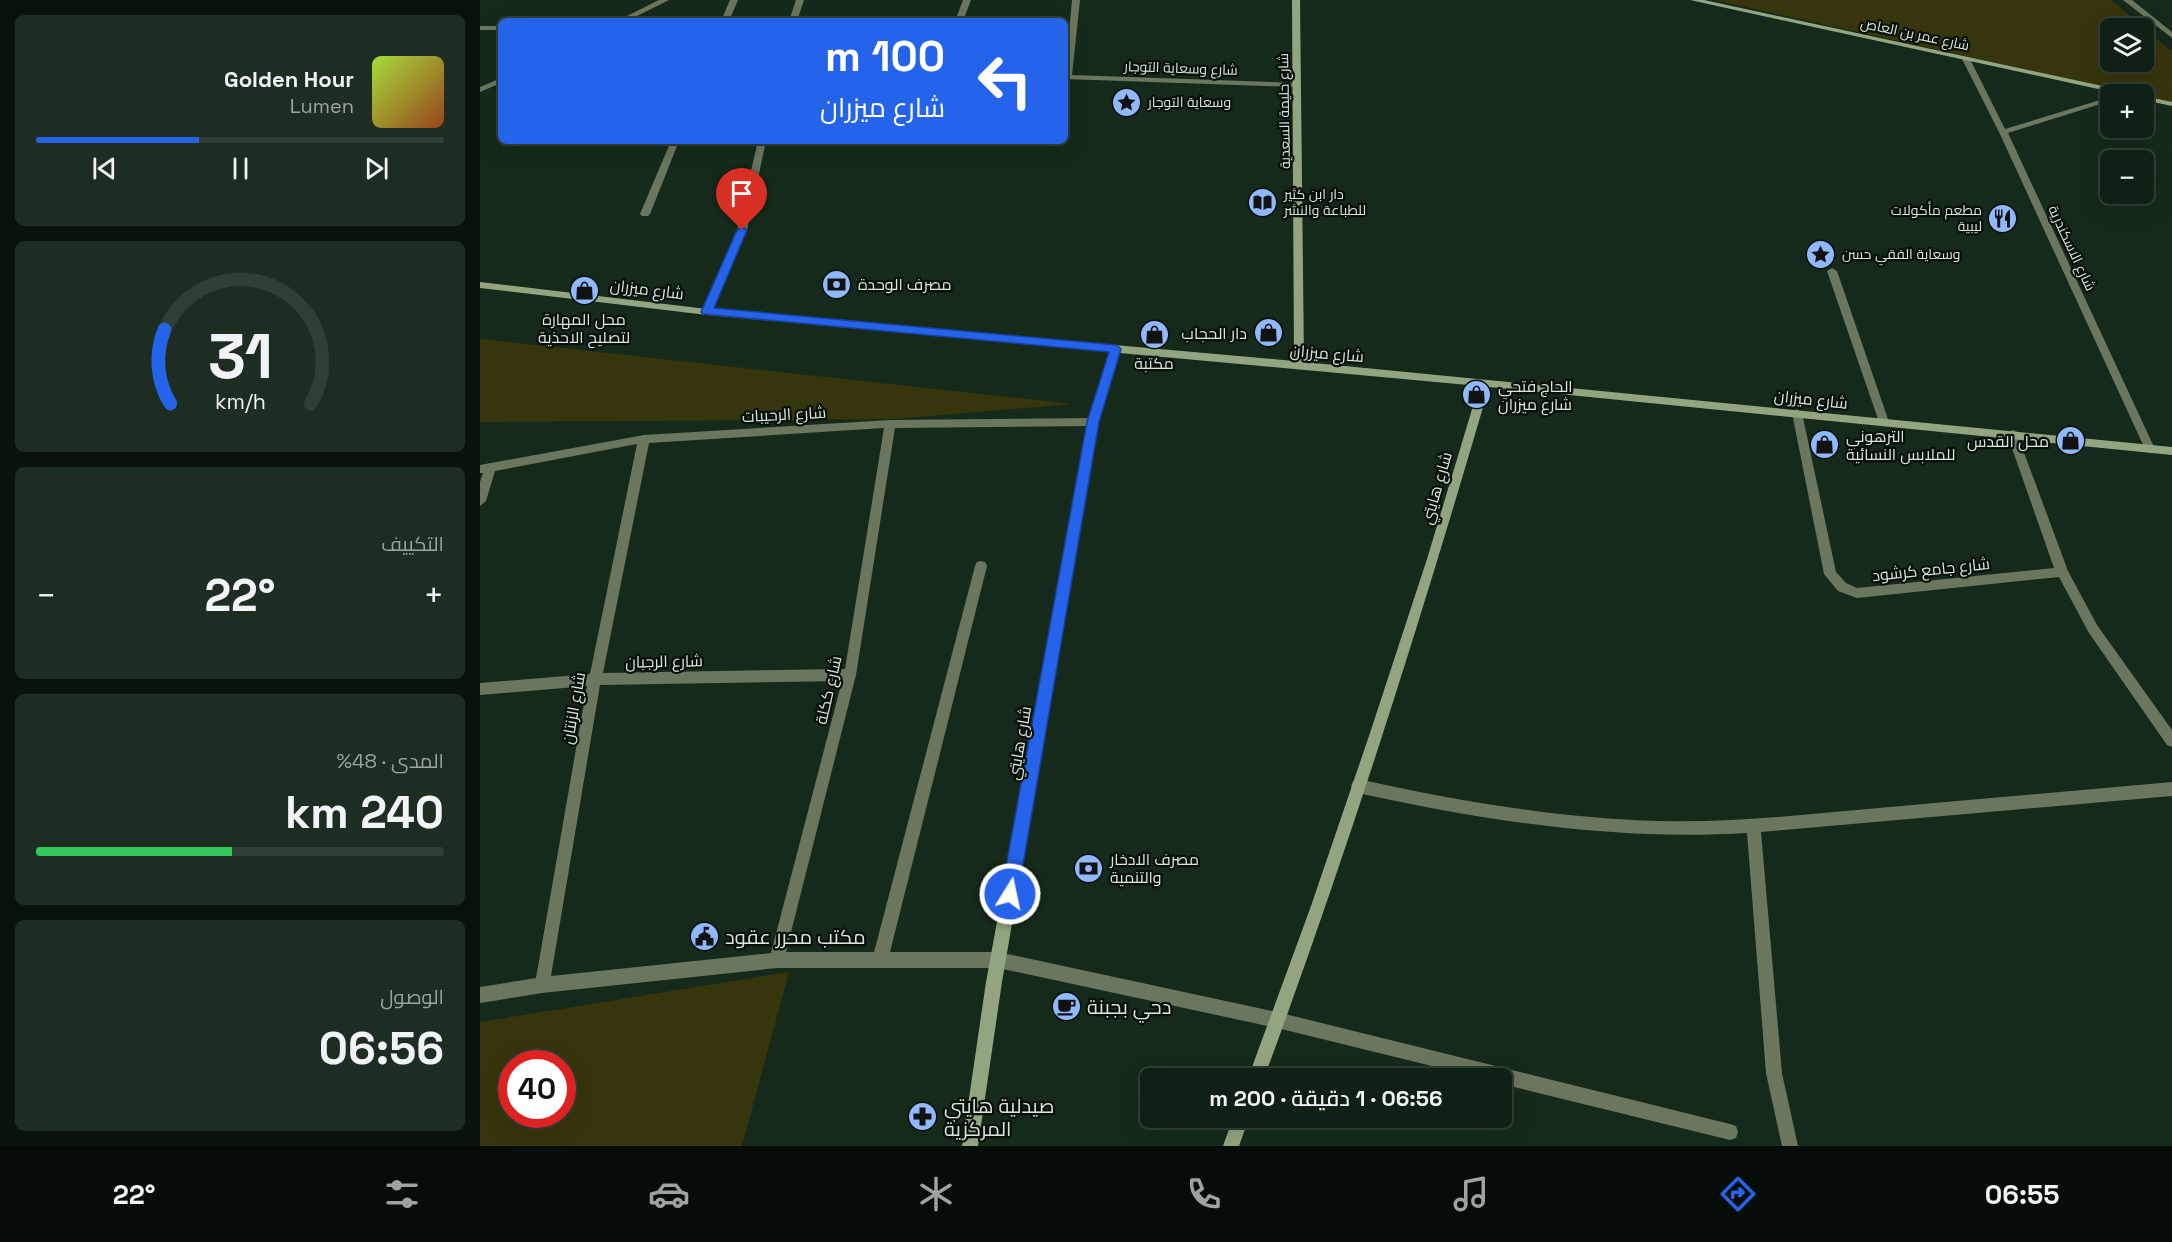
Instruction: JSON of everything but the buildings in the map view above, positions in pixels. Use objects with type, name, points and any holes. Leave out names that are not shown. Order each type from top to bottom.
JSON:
[{"type":"street","points":[[627,18],[665,0]]},
{"type":"street","points":[[726,18],[734,0]]},
{"type":"street","points":[[794,18],[800,0]]},
{"type":"street","points":[[960,18],[967,0]]},
{"type":"street","points":[[1068,68],[1076,0]]},
{"type":"street","name":"شارع حليمة السعدية","points":[[1296,0],[1299,365]]},
{"type":"street","name":"شارع عمر بن العاص","points":[[1694,0],[2100,88]]},
{"type":"street","points":[[2127,0],[2172,36]]},
{"type":"street","points":[[480,28],[498,28]]},
{"type":"street","name":"شارع الاسكندرية","points":[[1966,59],[2003,132],[2150,449]]},
{"type":"street","name":"شارع وسعاية التوجار","points":[[1068,77],[1297,85]]},
{"type":"street","points":[[480,90],[498,81]]},
{"type":"street","points":[[2154,100],[2172,104]]},
{"type":"street","points":[[2003,132],[2100,102]]},
{"type":"street","points":[[645,214],[674,144]]},
{"type":"street","points":[[707,312],[742,230],[761,144]]},
{"type":"street","points":[[1832,271],[1884,422]]},
{"type":"street","name":"شارع ميزران","points":[[480,285],[707,312],[1299,365],[2172,451]]},
{"type":"street","name":"شارع هايتي","points":[[970,1146],[998,960],[1093,422],[1116,349]]},
{"type":"street","name":"شارع هايتي","points":[[1260,1068],[1434,559],[1485,383]]},
{"type":"street","name":"شارع جامع كرشود","points":[[1797,413],[1830,574],[1842,587],[1857,593],[2062,572]]},
{"type":"street","name":"شارع الرحيبات","points":[[485,468],[644,439],[890,424],[1093,422]]},
{"type":"street","name":"شارع ككلة","points":[[777,960],[850,675],[890,424]]},
{"type":"street","points":[[2012,434],[2062,572],[2093,629],[2172,741]]},
{"type":"street","name":"شارع الزنتان","points":[[542,985],[595,679],[644,439]]},
{"type":"street","points":[[480,501],[485,468]]},
{"type":"street","points":[[880,960],[981,566]]},
{"type":"street","name":"شارع الرجبان","points":[[480,688],[595,679],[850,675]]},
{"type":"street","points":[[1358,786],[1432,803],[1508,816],[1586,824],[1663,828],[1754,826],[2172,789]]},
{"type":"street","points":[[1754,826],[1764,979],[1774,1073],[1790,1146]]},
{"type":"street","points":[[480,995],[542,985],[777,960],[998,960],[1278,1020],[1730,1132]]},
{"type":"street","points":[[1231,1146],[1237,1128]]},
{"type":"shaded area","points":[[1714,0],[2111,0],[2132,18],[2100,18],[2100,72],[2154,72],[2154,37],[2172,52],[2172,102],[2154,98],[2154,84],[2100,84],[2100,86]]},
{"type":"shaded area","points":[[480,339],[1073,404],[894,419],[480,422]]},
{"type":"shaded area","points":[[789,972],[742,1146],[480,1146],[480,1022]]},
{"type":"place","name":"وسعاية التوجار","points":[[1127,102]]},
{"type":"place","name":"دار ابن كثير للطباعة والنشر","points":[[1263,202]]},
{"type":"place","name":"مطعم مأكولات ليبية","points":[[2003,218]]},
{"type":"place","name":"وسعاية الفقي حسن","points":[[1821,254]]},
{"type":"place","name":"مصرف الوحدة","points":[[837,284]]},
{"type":"place","name":"محل المهارة لتصليح الاحذية","points":[[584,291]]},
{"type":"place","name":"دار الحجاب","points":[[1268,333]]},
{"type":"place","name":"مكتبة","points":[[1154,335]]},
{"type":"place","name":"الحاج فتحي شارع ميزران","points":[[1477,395]]},
{"type":"place","name":"محل القدس","points":[[2070,441]]},
{"type":"place","name":"الترهوني للملابس النسائية","points":[[1825,445]]},
{"type":"place","name":"مصرف الادخار والتنمية","points":[[1089,868]]},
{"type":"place","name":"مكتب محرر عقود","points":[[704,937]]},
{"type":"place","name":"دحي بجبنة","points":[[1066,1007]]},
{"type":"place","name":"صيدلية هايتي المركزية","points":[[923,1117]]},
{"type":"route","points":[[742,230],[707,312],[1116,349],[1093,422],[1010,894]]}]
